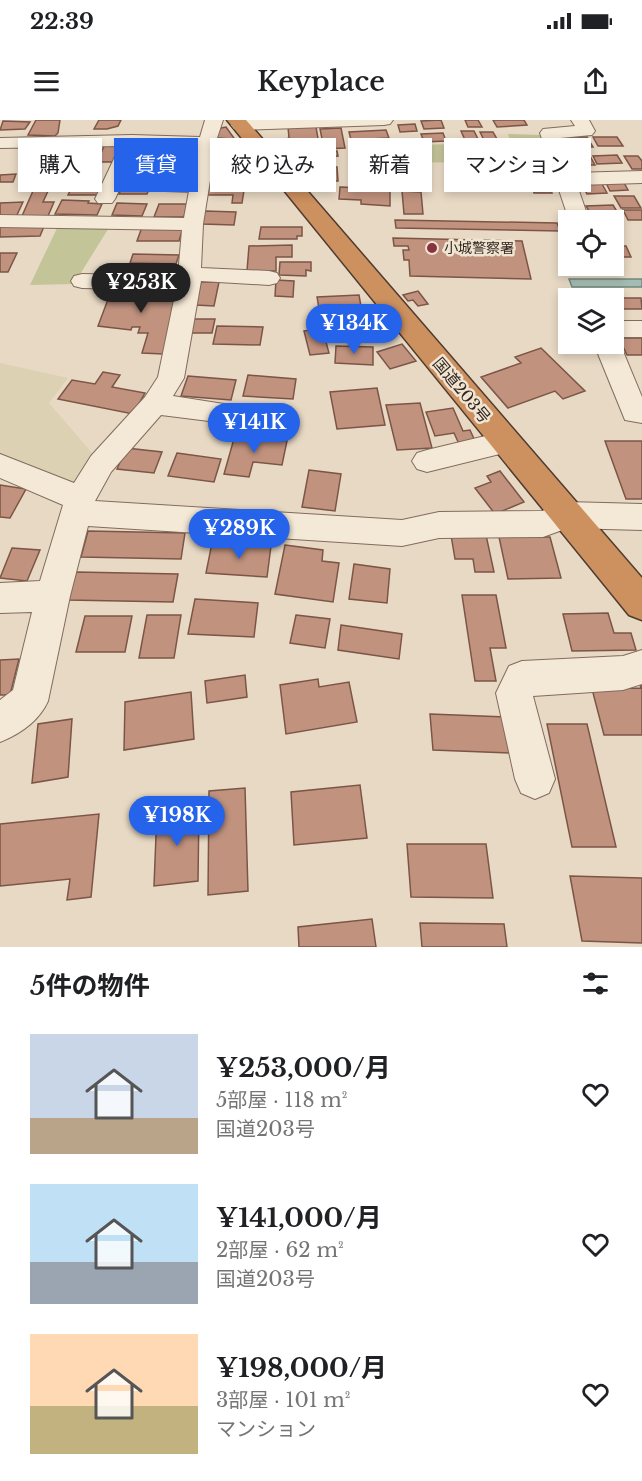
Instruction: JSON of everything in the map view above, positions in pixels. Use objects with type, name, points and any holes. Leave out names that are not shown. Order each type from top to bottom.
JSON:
[{"type":"highway","name":"国道203号","points":[[238,123],[250,138]]},
{"type":"highway","name":"国道203号","points":[[296,192],[642,604]]},
{"type":"street","points":[[0,723],[29,701],[53,596],[79,506],[101,464],[155,404],[171,378],[190,278],[193,224],[207,143],[214,120]]},
{"type":"street","points":[[238,123],[384,120]]},
{"type":"street","points":[[551,138],[549,133],[586,131],[580,120]]},
{"type":"street","points":[[2,147],[66,149],[114,142]]},
{"type":"street","points":[[198,143],[210,143]]},
{"type":"street","points":[[105,199],[114,179]]},
{"type":"street","points":[[591,180],[639,182]]},
{"type":"street","points":[[569,192],[576,210]]},
{"type":"street","points":[[0,221],[193,224]]},
{"type":"street","points":[[82,281],[269,278]]},
{"type":"street","points":[[624,329],[642,329]]},
{"type":"street","points":[[610,354],[635,413],[642,413]]},
{"type":"street","points":[[155,404],[233,414]]},
{"type":"street","points":[[427,461],[506,442]]},
{"type":"street","points":[[0,465],[79,506],[402,533],[440,525],[543,524],[567,515],[642,517]]},
{"type":"street","points":[[0,598],[53,596]]},
{"type":"street","points":[[535,779],[514,693],[522,679],[623,673],[642,667]]},
{"type":"shaded area","points":[[569,279],[642,279],[642,287],[572,287]]},
{"type":"shaded area","points":[[0,363],[68,378],[49,403],[92,453],[77,491],[0,461]]},
{"type":"green space","points":[[508,134],[540,135],[541,138],[509,138]]},
{"type":"green space","points":[[444,144],[444,163],[432,162],[432,145]]},
{"type":"green space","points":[[58,226],[110,226],[74,284],[30,285]]},
{"type":"building","points":[[36,120],[60,120],[58,133],[55,136],[28,135]]},
{"type":"building","points":[[99,120],[121,120],[118,126],[94,129]]},
{"type":"building","points":[[441,120],[444,128],[424,129],[421,121]]},
{"type":"building","points":[[465,120],[478,120],[482,127],[468,127]]},
{"type":"building","points":[[493,120],[524,120],[527,125],[497,127]]},
{"type":"building","points":[[3,121],[30,122],[25,129],[0,130]]},
{"type":"building","points":[[415,124],[417,131],[400,132],[398,125]]},
{"type":"building","points":[[226,127],[234,138],[216,138],[215,136],[221,128]]},
{"type":"building","points":[[288,127],[316,127],[318,138],[289,138]]},
{"type":"building","points":[[341,128],[345,148],[336,148],[336,138],[322,138],[320,129]]},
{"type":"building","points":[[386,130],[389,138],[350,138],[349,132]]},
{"type":"building","points":[[461,131],[474,131],[478,138],[464,138]]},
{"type":"building","points":[[480,132],[493,132],[496,138],[483,138]]},
{"type":"building","points":[[443,133],[445,138],[444,141],[432,142],[432,138],[422,138],[421,134]]},
{"type":"building","points":[[593,137],[617,137],[623,146],[598,146]]},
{"type":"building","points":[[105,144],[114,145],[114,162],[102,162],[102,151]]},
{"type":"building","points":[[617,155],[622,163],[597,164],[593,156]]},
{"type":"building","points":[[624,156],[638,156],[642,161],[642,169],[632,169]]},
{"type":"building","points":[[16,174],[13,182],[0,182],[0,175]]},
{"type":"building","points":[[605,181],[623,181],[628,190],[610,191]]},
{"type":"building","points":[[591,182],[601,182],[607,193],[587,194],[586,192],[591,192]]},
{"type":"building","points":[[102,183],[106,183],[101,195],[68,195],[70,192],[102,192]]},
{"type":"building","points":[[209,184],[210,192],[244,192],[242,203],[232,203],[233,195],[206,195]]},
{"type":"building","points":[[340,187],[348,187],[348,192],[390,192],[390,206],[361,204],[361,200],[339,199]]},
{"type":"building","points":[[33,192],[48,192],[43,202],[54,202],[48,216],[22,216]]},
{"type":"building","points":[[120,192],[148,192],[147,194],[119,194]]},
{"type":"building","points":[[402,192],[421,192],[423,214],[404,214]]},
{"type":"building","points":[[614,196],[634,196],[641,208],[621,208]]},
{"type":"building","points":[[62,200],[102,204],[97,215],[55,214]]},
{"type":"building","points":[[23,202],[16,217],[0,217],[0,203]]},
{"type":"building","points":[[117,203],[147,204],[142,216],[112,215]]},
{"type":"building","points":[[159,204],[187,204],[184,217],[154,217]]},
{"type":"building","points":[[613,205],[616,210],[588,210],[586,206]]},
{"type":"building","points":[[624,210],[642,210],[642,220],[628,220]]},
{"type":"building","points":[[205,211],[236,212],[234,225],[202,224]]},
{"type":"building","points":[[395,220],[557,223],[558,231],[396,228]]},
{"type":"building","points":[[45,224],[40,236],[0,237],[0,225]]},
{"type":"building","points":[[142,227],[183,228],[179,241],[137,241]]},
{"type":"building","points":[[261,227],[302,227],[302,236],[297,236],[297,239],[259,239]]},
{"type":"building","points":[[393,238],[522,241],[531,279],[410,276],[409,260],[404,260],[403,250],[409,250],[408,246],[394,246]]},
{"type":"building","points":[[292,245],[292,257],[276,257],[276,271],[247,271],[249,246]]},
{"type":"building","points":[[624,246],[626,246],[631,257],[624,257]]},
{"type":"building","points":[[0,253],[17,253],[8,272],[0,272]]},
{"type":"building","points":[[133,254],[179,255],[176,264],[130,263]]},
{"type":"building","points":[[280,262],[311,262],[311,271],[306,270],[306,276],[279,275]]},
{"type":"building","points":[[276,280],[294,281],[293,297],[275,296]]},
{"type":"building","points":[[201,282],[219,282],[214,306],[196,305]]},
{"type":"building","points":[[113,286],[160,287],[158,294],[179,294],[163,354],[142,353],[148,333],[138,333],[140,327],[132,327],[131,330],[98,326]]},
{"type":"building","points":[[418,291],[428,304],[418,306],[413,300],[408,301],[403,295]]},
{"type":"building","points":[[359,295],[362,312],[320,314],[317,297]]},
{"type":"building","points":[[624,298],[641,298],[642,309],[624,309]]},
{"type":"building","points":[[194,319],[215,319],[212,333],[190,333]]},
{"type":"building","points":[[217,326],[263,327],[260,345],[213,344]]},
{"type":"building","points":[[349,326],[353,339],[326,342],[329,353],[310,355],[304,331]]},
{"type":"building","points":[[624,338],[642,338],[642,355],[627,355],[624,349]]},
{"type":"building","points":[[402,344],[416,361],[390,369],[377,352]]},
{"type":"building","points":[[336,346],[373,347],[373,365],[335,363]]},
{"type":"building","points":[[541,348],[585,391],[563,399],[555,391],[508,408],[481,377],[521,363],[515,357]]},
{"type":"building","points":[[103,372],[120,375],[112,387],[145,393],[133,414],[58,399],[72,380],[95,384]]},
{"type":"building","points":[[248,375],[296,379],[293,399],[243,396]]},
{"type":"building","points":[[188,376],[236,380],[231,400],[181,396]]},
{"type":"building","points":[[377,388],[385,425],[337,429],[330,392]]},
{"type":"building","points":[[420,403],[432,448],[397,450],[386,405]]},
{"type":"building","points":[[453,408],[463,431],[470,430],[475,441],[459,444],[454,433],[435,436],[426,412]]},
{"type":"building","points":[[235,435],[287,441],[282,465],[253,462],[249,477],[224,474]]},
{"type":"building","points":[[605,441],[642,441],[642,499],[626,499]]},
{"type":"building","points":[[126,448],[162,452],[154,473],[117,469]]},
{"type":"building","points":[[177,453],[221,459],[214,482],[168,476]]},
{"type":"building","points":[[309,470],[341,474],[335,511],[302,507]]},
{"type":"building","points":[[500,471],[524,502],[495,514],[475,488],[491,482],[487,476]]},
{"type":"building","points":[[0,485],[26,489],[10,518],[0,517]]},
{"type":"building","points":[[88,531],[185,533],[181,559],[81,557]]},
{"type":"building","points":[[451,535],[486,535],[494,572],[475,572],[473,559],[455,559]]},
{"type":"building","points":[[499,537],[550,537],[561,578],[508,579]]},
{"type":"building","points":[[212,543],[271,546],[267,577],[206,573]]},
{"type":"building","points":[[285,545],[323,550],[322,561],[339,563],[333,602],[275,594]]},
{"type":"building","points":[[12,548],[40,550],[27,581],[0,578]]},
{"type":"building","points":[[354,564],[390,569],[387,603],[349,599]]},
{"type":"building","points":[[76,572],[178,574],[173,602],[68,600]]},
{"type":"building","points":[[462,595],[496,595],[506,648],[490,648],[496,681],[475,681]]},
{"type":"building","points":[[195,599],[258,603],[254,637],[188,634]]},
{"type":"building","points":[[608,613],[614,633],[631,633],[636,650],[572,651],[563,614]]},
{"type":"building","points":[[147,615],[181,615],[174,658],[139,658]]},
{"type":"building","points":[[296,615],[330,619],[325,648],[290,643]]},
{"type":"building","points":[[85,616],[132,616],[125,652],[76,652]]},
{"type":"building","points":[[341,625],[402,634],[399,659],[338,650]]},
{"type":"building","points":[[19,659],[10,695],[0,695],[0,660]]},
{"type":"building","points":[[245,675],[247,697],[207,703],[205,681]]},
{"type":"building","points":[[318,679],[319,687],[349,682],[357,722],[286,734],[280,685]]},
{"type":"building","points":[[639,682],[642,682],[642,735],[604,735],[592,689],[641,688]]},
{"type":"building","points":[[191,692],[194,739],[124,750],[125,702]]},
{"type":"building","points":[[430,714],[506,717],[511,753],[433,750]]},
{"type":"building","points":[[72,719],[68,777],[32,783],[38,724]]},
{"type":"building","points":[[547,724],[587,724],[616,847],[572,847]]},
{"type":"building","points":[[360,785],[367,838],[294,845],[291,792]]},
{"type":"building","points":[[245,788],[248,891],[208,895],[209,791]]},
{"type":"building","points":[[199,807],[198,881],[154,886],[157,811]]},
{"type":"building","points":[[99,814],[91,897],[67,900],[70,879],[0,886],[0,824]]},
{"type":"building","points":[[407,844],[486,844],[493,898],[411,897]]},
{"type":"building","points":[[570,876],[642,878],[642,943],[582,941]]},
{"type":"building","points":[[372,919],[376,947],[299,947],[298,927]]},
{"type":"building","points":[[420,923],[504,924],[507,947],[422,947]]},
{"type":"place","name":"小城警察署","points":[[432,248]]}]
